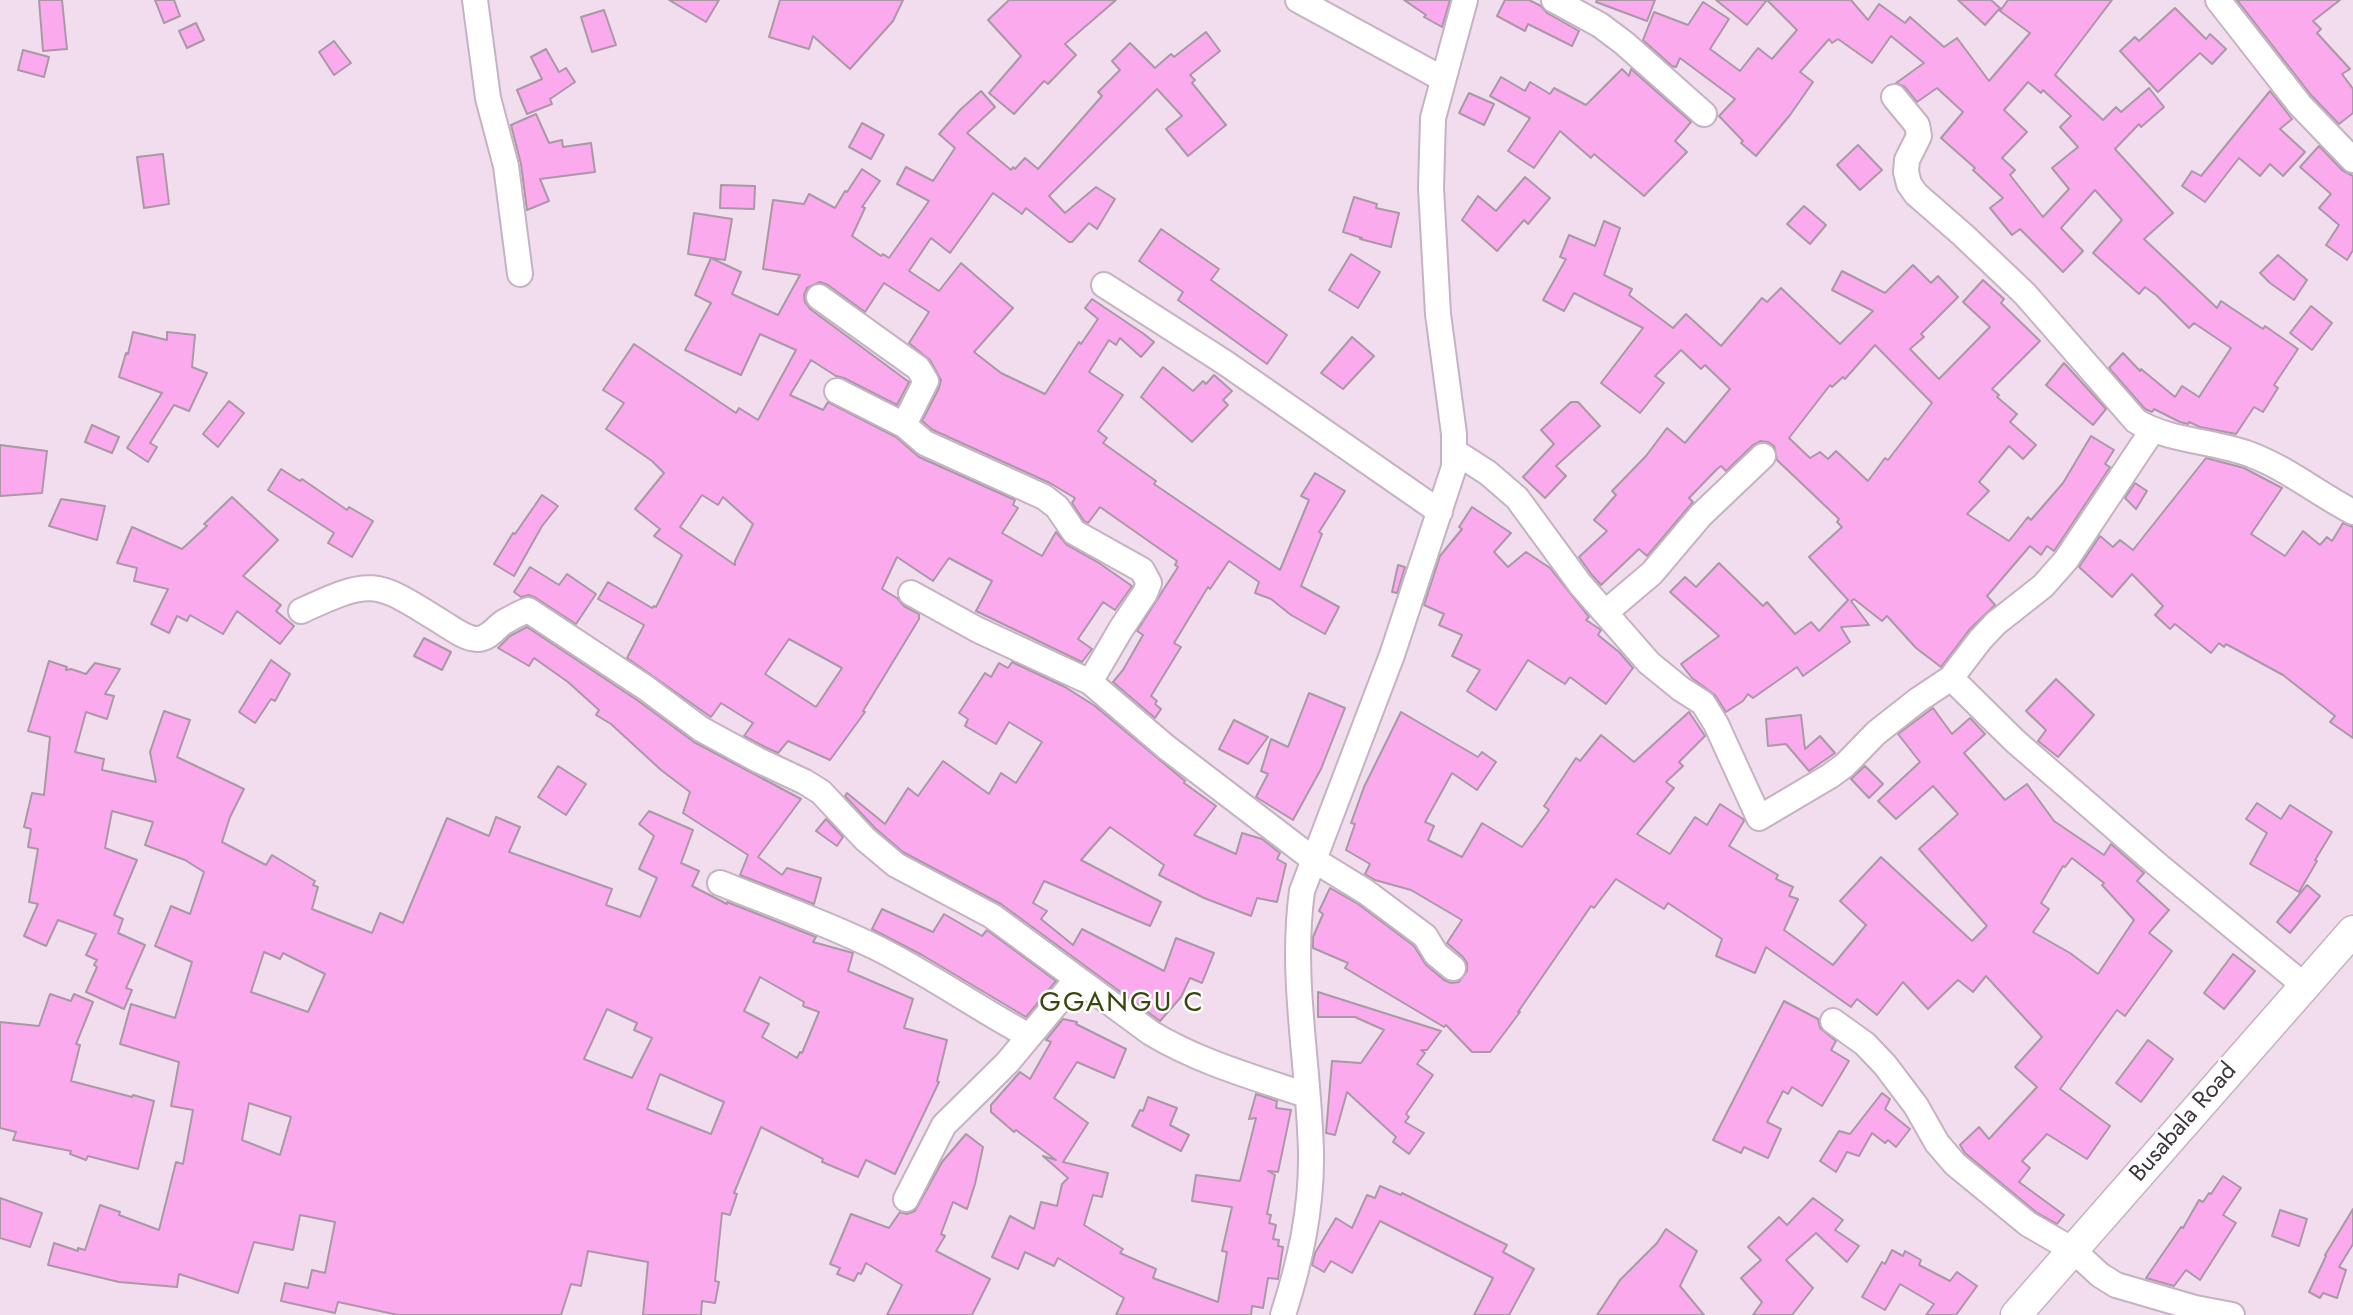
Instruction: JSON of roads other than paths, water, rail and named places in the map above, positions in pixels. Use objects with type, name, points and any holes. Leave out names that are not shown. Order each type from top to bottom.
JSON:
[{"type":"street","points":[[475,0],[488,98],[506,166],[520,274]]},
{"type":"street","points":[[1298,0],[1443,79]]},
{"type":"street","points":[[1283,1315],[1296,1273],[1309,1212],[1311,1153],[1297,927],[1302,891],[1392,655],[1454,467],[1438,314],[1431,188],[1433,118],[1465,0]]},
{"type":"street","points":[[1554,0],[1600,25],[1624,43],[1704,114]]},
{"type":"street","points":[[2218,0],[2300,106],[2353,160]]},
{"type":"street","points":[[1894,97],[1917,125],[1919,136],[1907,160],[1906,172],[1909,184],[1916,194],[1964,235],[2025,295],[2136,421],[2152,431],[2209,442],[2250,454],[2287,471],[2353,512]]},
{"type":"street","points":[[1104,285],[1224,362],[1440,512]]},
{"type":"street","points":[[819,297],[923,374],[926,381],[904,425]]},
{"type":"street","points":[[837,391],[904,425],[925,443],[1044,497],[1057,507],[1074,532],[1142,570],[1149,583],[1145,593],[1090,682]]},
{"type":"street","points":[[1454,451],[1488,473],[1517,498],[1580,584],[1649,663],[1703,703],[1759,818],[1830,776],[1845,765],[1876,733],[1951,678],[1996,623],[2043,586],[2066,560],[2152,431]]},
{"type":"street","points":[[1606,612],[1640,584],[1706,510],[1763,456]]},
{"type":"street","points":[[301,611],[342,592],[378,587],[396,594],[458,632],[476,639],[485,638],[501,624],[528,610],[646,688],[701,729],[821,792],[864,839],[896,865],[992,916],[1131,1019],[1175,1048],[1306,1095]]},
{"type":"street","points":[[911,593],[978,629],[1090,682],[1166,747],[1314,860],[1366,892],[1425,936],[1436,954],[1453,968]]},
{"type":"street","points":[[1951,678],[2016,742],[2159,866],[2305,986]]},
{"type":"street","points":[[720,883],[876,947],[1029,1036]]},
{"type":"street","name":"Busabala Road","points":[[2016,1315],[2353,933]]},
{"type":"street","points":[[906,1199],[944,1125],[1007,1063],[1077,979]]},
{"type":"street","points":[[1833,1021],[1865,1044],[1885,1065],[1916,1107],[1937,1143],[1955,1164],[2028,1224],[2073,1250],[2100,1275],[2116,1285],[2195,1308],[2232,1315]]},
{"type":"district","name":"GGANGU C","points":[[1122,1004]]}]
